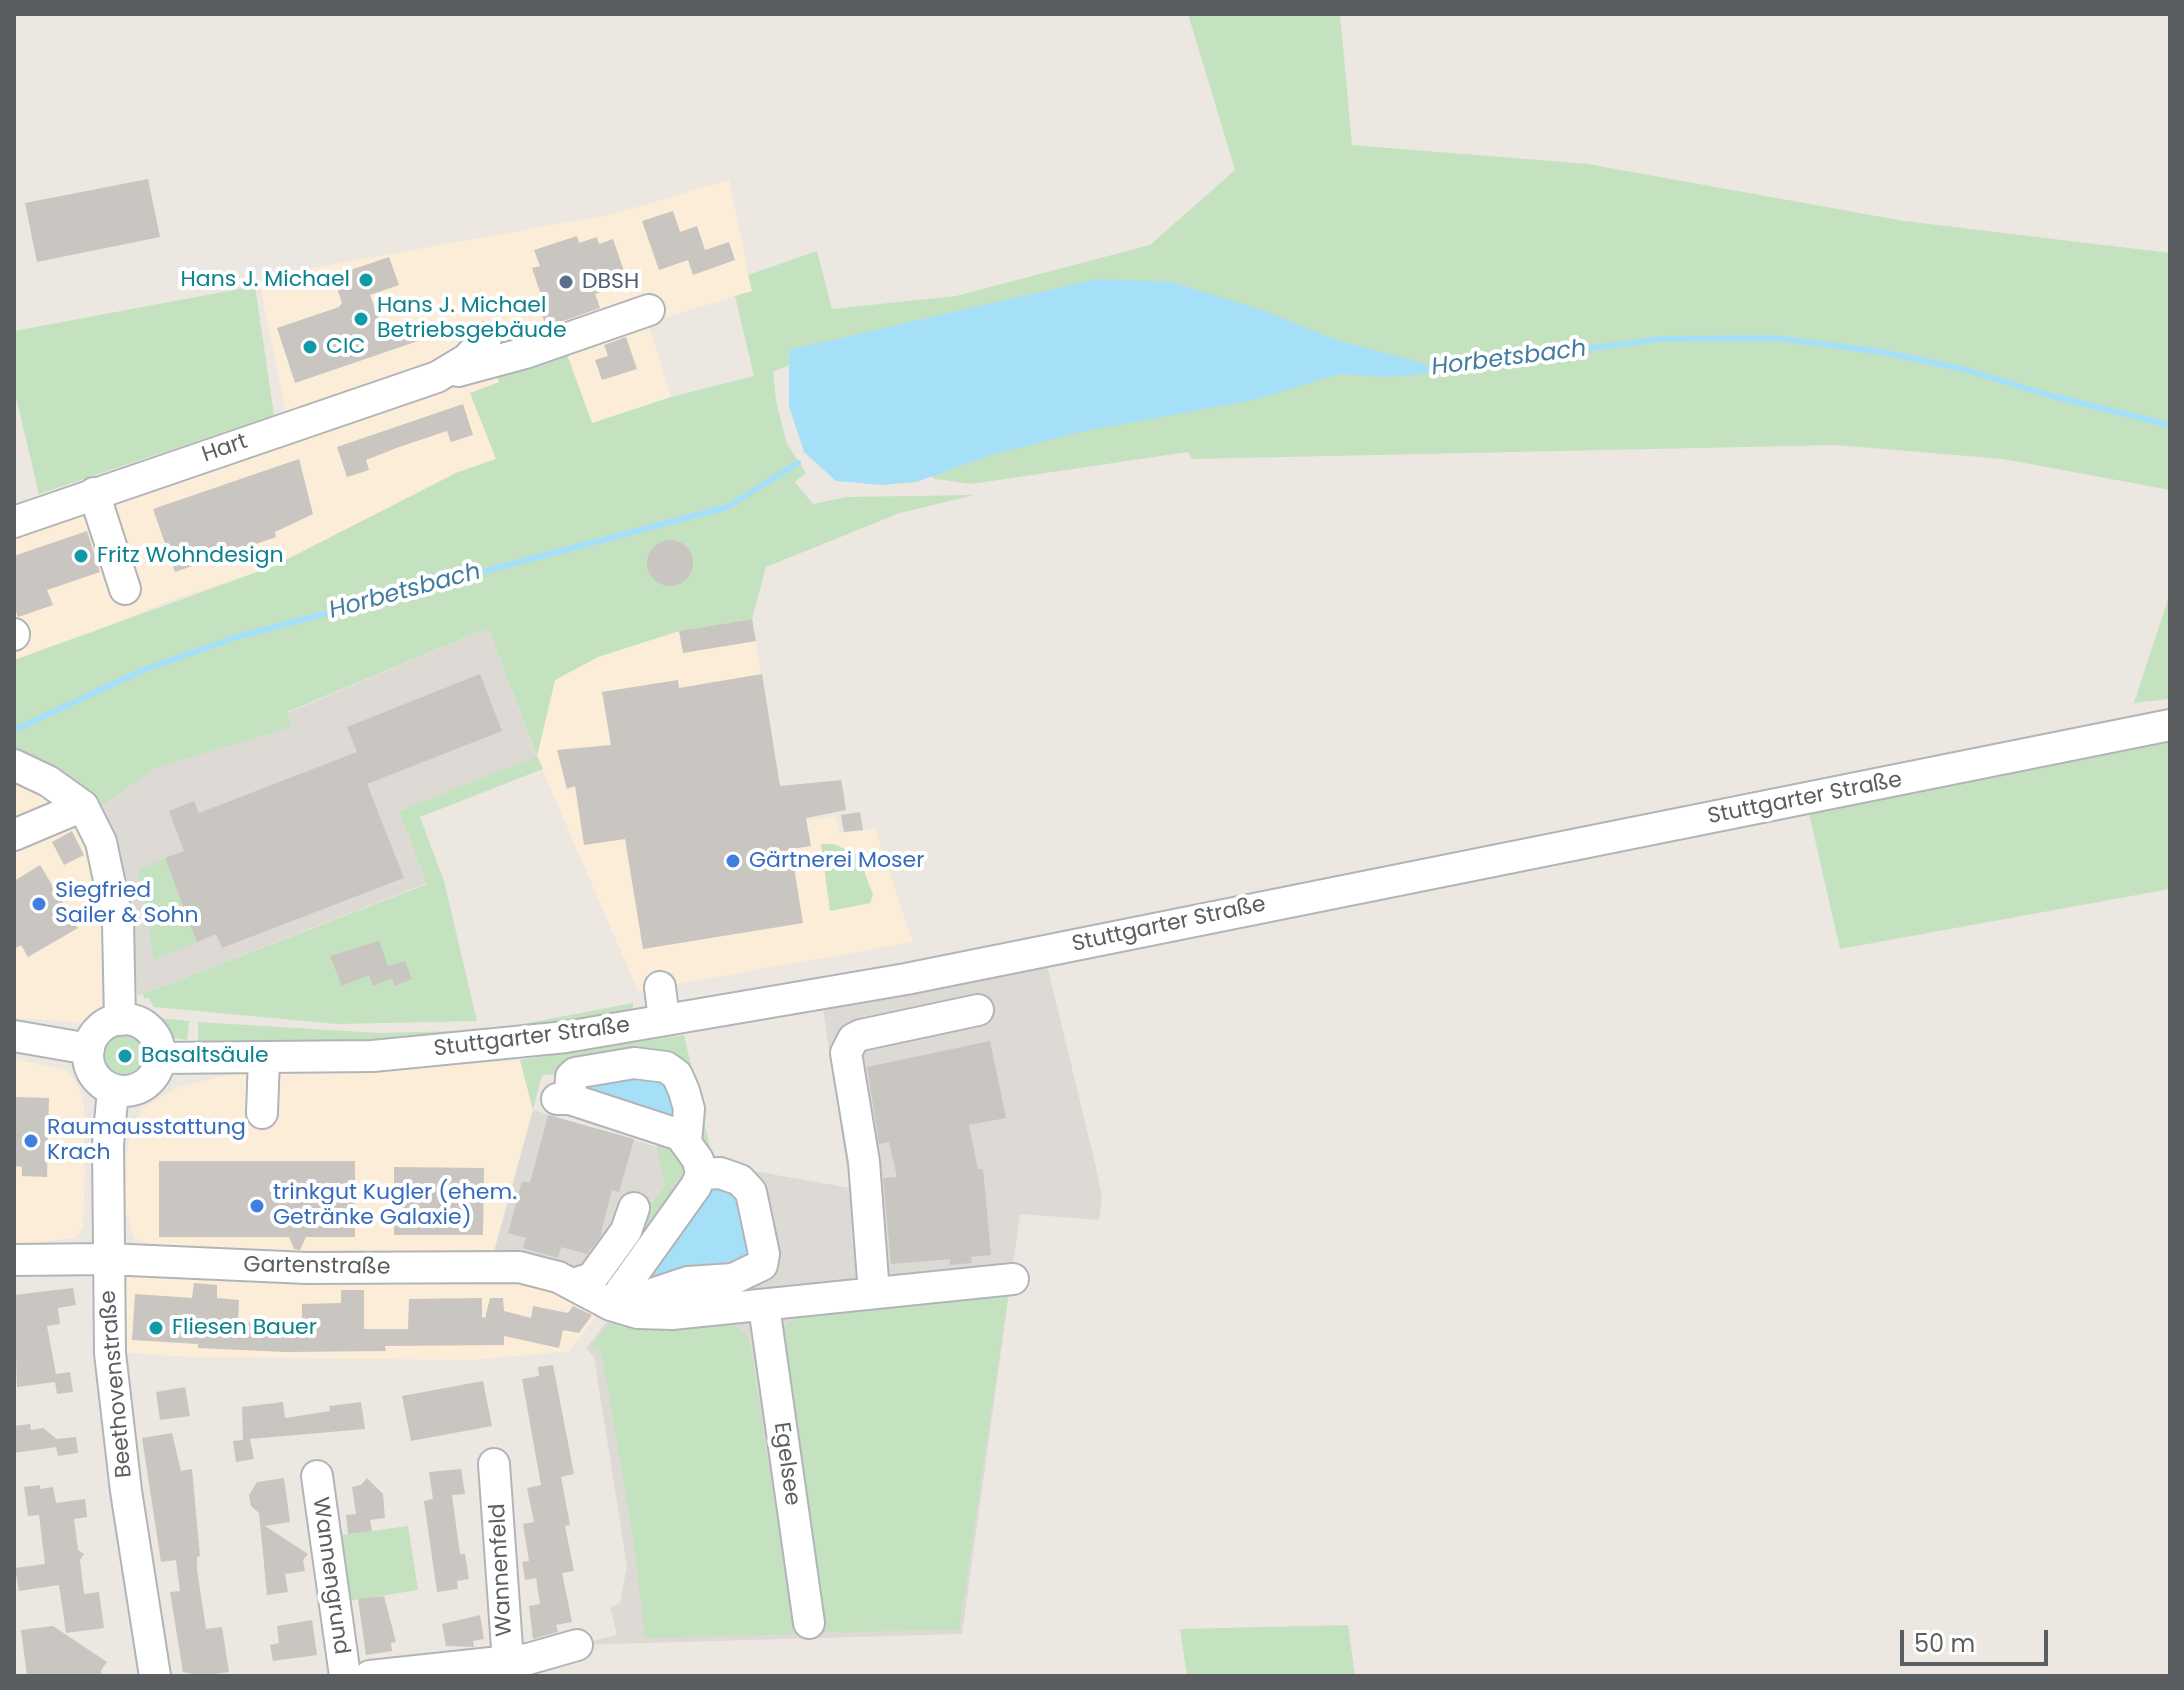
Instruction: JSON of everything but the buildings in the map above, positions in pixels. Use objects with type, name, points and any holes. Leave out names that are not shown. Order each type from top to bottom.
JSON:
[{"type":"street","name":"Hart","points":[[14,522],[437,377],[525,353],[649,310]]},
{"type":"street","name":"Hart","points":[[437,377],[467,359],[486,338]]},
{"type":"street","points":[[94,493],[125,589]]},
{"type":"street","name":"Stuttgarter Straße","points":[[160,1058],[373,1056],[520,1044],[906,979],[2170,725]]},
{"type":"street","points":[[14,765],[48,781],[83,806],[101,842],[112,882],[118,923],[120,1020]]},
{"type":"street","points":[[14,835],[83,806]]},
{"type":"street","points":[[660,987],[664,1020]]},
{"type":"street","points":[[874,1293],[864,1162],[846,1053],[853,1039],[861,1035],[978,1010]]},
{"type":"street","points":[[120,1020],[134,1021],[151,1032],[158,1044],[160,1058],[156,1073],[146,1084],[130,1091],[113,1090],[94,1074],[89,1049],[101,1028],[120,1020]]},
{"type":"street","points":[[14,1036],[89,1049]]},
{"type":"street","points":[[262,1113],[264,1057]]},
{"type":"street","points":[[634,1063],[666,1067],[677,1075],[689,1109],[679,1137],[563,1099],[571,1077],[575,1073],[634,1063]]},
{"type":"street","name":"Beethovenstraße","points":[[113,1090],[118,1143],[107,1259],[117,1413],[155,1676]]},
{"type":"street","points":[[623,1095],[679,1137],[701,1174]]},
{"type":"street","points":[[623,1296],[646,1296],[688,1282],[733,1279],[762,1265],[764,1254],[751,1192],[740,1180],[720,1173],[701,1174]]},
{"type":"street","points":[[623,1296],[701,1174]]},
{"type":"street","points":[[574,1284],[592,1278],[626,1231],[634,1208]]},
{"type":"street","name":"Gartenstraße","points":[[14,1260],[107,1259],[307,1268],[519,1267],[623,1296],[638,1313],[672,1314],[1013,1279]]},
{"type":"street","points":[[623,1296],[670,1259]]},
{"type":"street","name":"Egelsee","points":[[764,1306],[809,1623]]},
{"type":"street","name":"Wannenfeld","points":[[494,1464],[508,1668]]},
{"type":"street","name":"Wannengrund","points":[[317,1476],[345,1676]]},
{"type":"street","points":[[370,1676],[508,1668],[577,1645]]},
{"type":"shaded area","points":[[729,180],[752,291],[648,323],[671,397],[458,472],[274,566],[169,601],[52,649],[14,659],[14,539],[292,442],[259,281],[318,267],[613,214]]},
{"type":"shaded area","points":[[752,619],[786,822],[835,817],[840,833],[875,829],[913,942],[638,991],[537,757],[555,680],[598,657],[679,631]]},
{"type":"shaded area","points":[[488,628],[537,757],[399,811],[427,883],[138,996],[112,839],[100,805],[156,768],[292,726],[287,713]]},
{"type":"shaded area","points":[[14,781],[58,802],[92,844],[110,973],[104,1005],[90,1023],[14,1018]]},
{"type":"shaded area","points":[[1046,961],[1102,1197],[1099,1220],[1020,1214],[962,1634],[577,1645],[617,1635],[610,1608],[620,1603],[627,1566],[594,1357],[586,1348],[621,1304],[493,1255],[533,1110],[714,1164],[850,1188],[823,1009]]},
{"type":"shaded area","points":[[14,1059],[66,1070],[79,1087],[84,1105],[83,1228],[74,1238],[14,1246]]},
{"type":"shaded area","points":[[520,1060],[533,1110],[493,1255],[341,1256],[157,1247],[135,1239],[121,1198],[128,1143],[142,1109],[178,1087],[236,1073],[365,1072]]},
{"type":"shaded area","points":[[122,1274],[515,1276],[601,1310],[569,1351],[473,1360],[190,1357],[116,1352]]},
{"type":"green space","points":[[1188,14],[1340,14],[1352,145],[1588,164],[1904,221],[2170,253],[2170,490],[2003,459],[1836,445],[1192,459],[1188,452],[971,484],[936,479],[857,444],[911,474],[918,482],[883,485],[791,364],[773,372],[776,401],[787,444],[806,473],[795,482],[813,504],[847,497],[974,495],[900,513],[766,567],[752,619],[679,631],[598,657],[555,680],[537,756],[488,628],[287,712],[292,727],[156,768],[98,808],[14,750],[14,660],[274,566],[456,473],[496,459],[470,393],[499,382],[496,374],[565,349],[592,423],[671,397],[754,376],[735,296],[752,291],[748,275],[817,251],[832,309],[956,296],[1150,245],[1235,170]]},
{"type":"green space","points":[[255,286],[274,415],[39,494],[14,389],[14,331]]},
{"type":"green space","points":[[2170,593],[2170,699],[2134,703]]},
{"type":"green space","points":[[2170,734],[2170,889],[1840,949],[1808,809]]},
{"type":"green space","points":[[537,756],[543,769],[420,817],[444,881],[477,1021],[337,1024],[154,1007],[148,998],[144,999],[143,994],[427,884],[399,811]]},
{"type":"green space","points":[[821,844],[834,844],[858,855],[873,895],[870,903],[830,911]]},
{"type":"green space","points":[[165,858],[197,942],[154,960],[138,870]]},
{"type":"green space","points":[[633,1003],[633,1009],[625,1014],[443,1040],[198,1041],[198,1022],[379,1033],[457,1031],[517,1025]]},
{"type":"green space","points":[[142,1010],[159,1018],[189,1021],[187,1040],[169,1037]]},
{"type":"green space","points":[[124,1032],[141,1039],[148,1056],[141,1073],[124,1080],[107,1073],[100,1056],[107,1039]]},
{"type":"green space","points":[[684,1035],[713,1160],[566,1074],[542,1075],[533,1110],[520,1060]]},
{"type":"green space","points":[[656,1142],[670,1142],[692,1168],[623,1278],[604,1286],[604,1271],[665,1186]]},
{"type":"green space","points":[[1008,1297],[959,1630],[820,1632],[780,1337],[784,1326],[798,1317]]},
{"type":"green space","points":[[611,1321],[629,1327],[657,1330],[728,1322],[746,1333],[794,1634],[645,1638],[633,1537],[601,1350],[590,1347]]},
{"type":"green space","points":[[408,1526],[418,1590],[342,1602],[334,1536]]},
{"type":"green space","points":[[1348,1625],[1355,1676],[1187,1676],[1180,1629]]},
{"type":"water","points":[[1097,279],[1172,282],[1262,310],[1339,341],[1423,363],[1427,369],[1422,374],[1389,377],[1339,374],[1258,399],[1080,432],[991,455],[919,481],[882,485],[836,481],[804,452],[789,406],[789,350]]},
{"type":"water","points":[[663,1070],[684,1127],[576,1095],[579,1076]]},
{"type":"water","points":[[736,1185],[754,1261],[661,1289],[637,1280],[701,1187]]},
{"type":"waterway","name":"Horbetsbach","points":[[1422,370],[1661,339],[1776,338],[1882,352],[1963,369],[2052,396],[2170,425]]},
{"type":"waterway","name":"Horbetsbach","points":[[14,730],[141,671],[237,637],[727,507],[798,463]]},
{"type":"place","name":"Hans J. Michael","points":[[366,280]]},
{"type":"place","name":"DBSH","points":[[566,282]]},
{"type":"place","name":"Hans J. Michael Betriebsgebäude","points":[[361,319]]},
{"type":"place","name":"CIC","points":[[310,347]]},
{"type":"place","name":"Fritz Wohndesign","points":[[81,556]]},
{"type":"place","name":"Gärtnerei Moser","points":[[733,861]]},
{"type":"place","name":"Siegfried Sailer & Sohn","points":[[39,904]]},
{"type":"place","name":"Basaltsäule","points":[[125,1056]]},
{"type":"place","name":"Raumausstattung Krach","points":[[31,1141]]},
{"type":"place","name":"trinkgut Kugler (ehem. Getränke Galaxie)","points":[[257,1206]]},
{"type":"place","name":"Fliesen Bauer","points":[[156,1328]]}]
